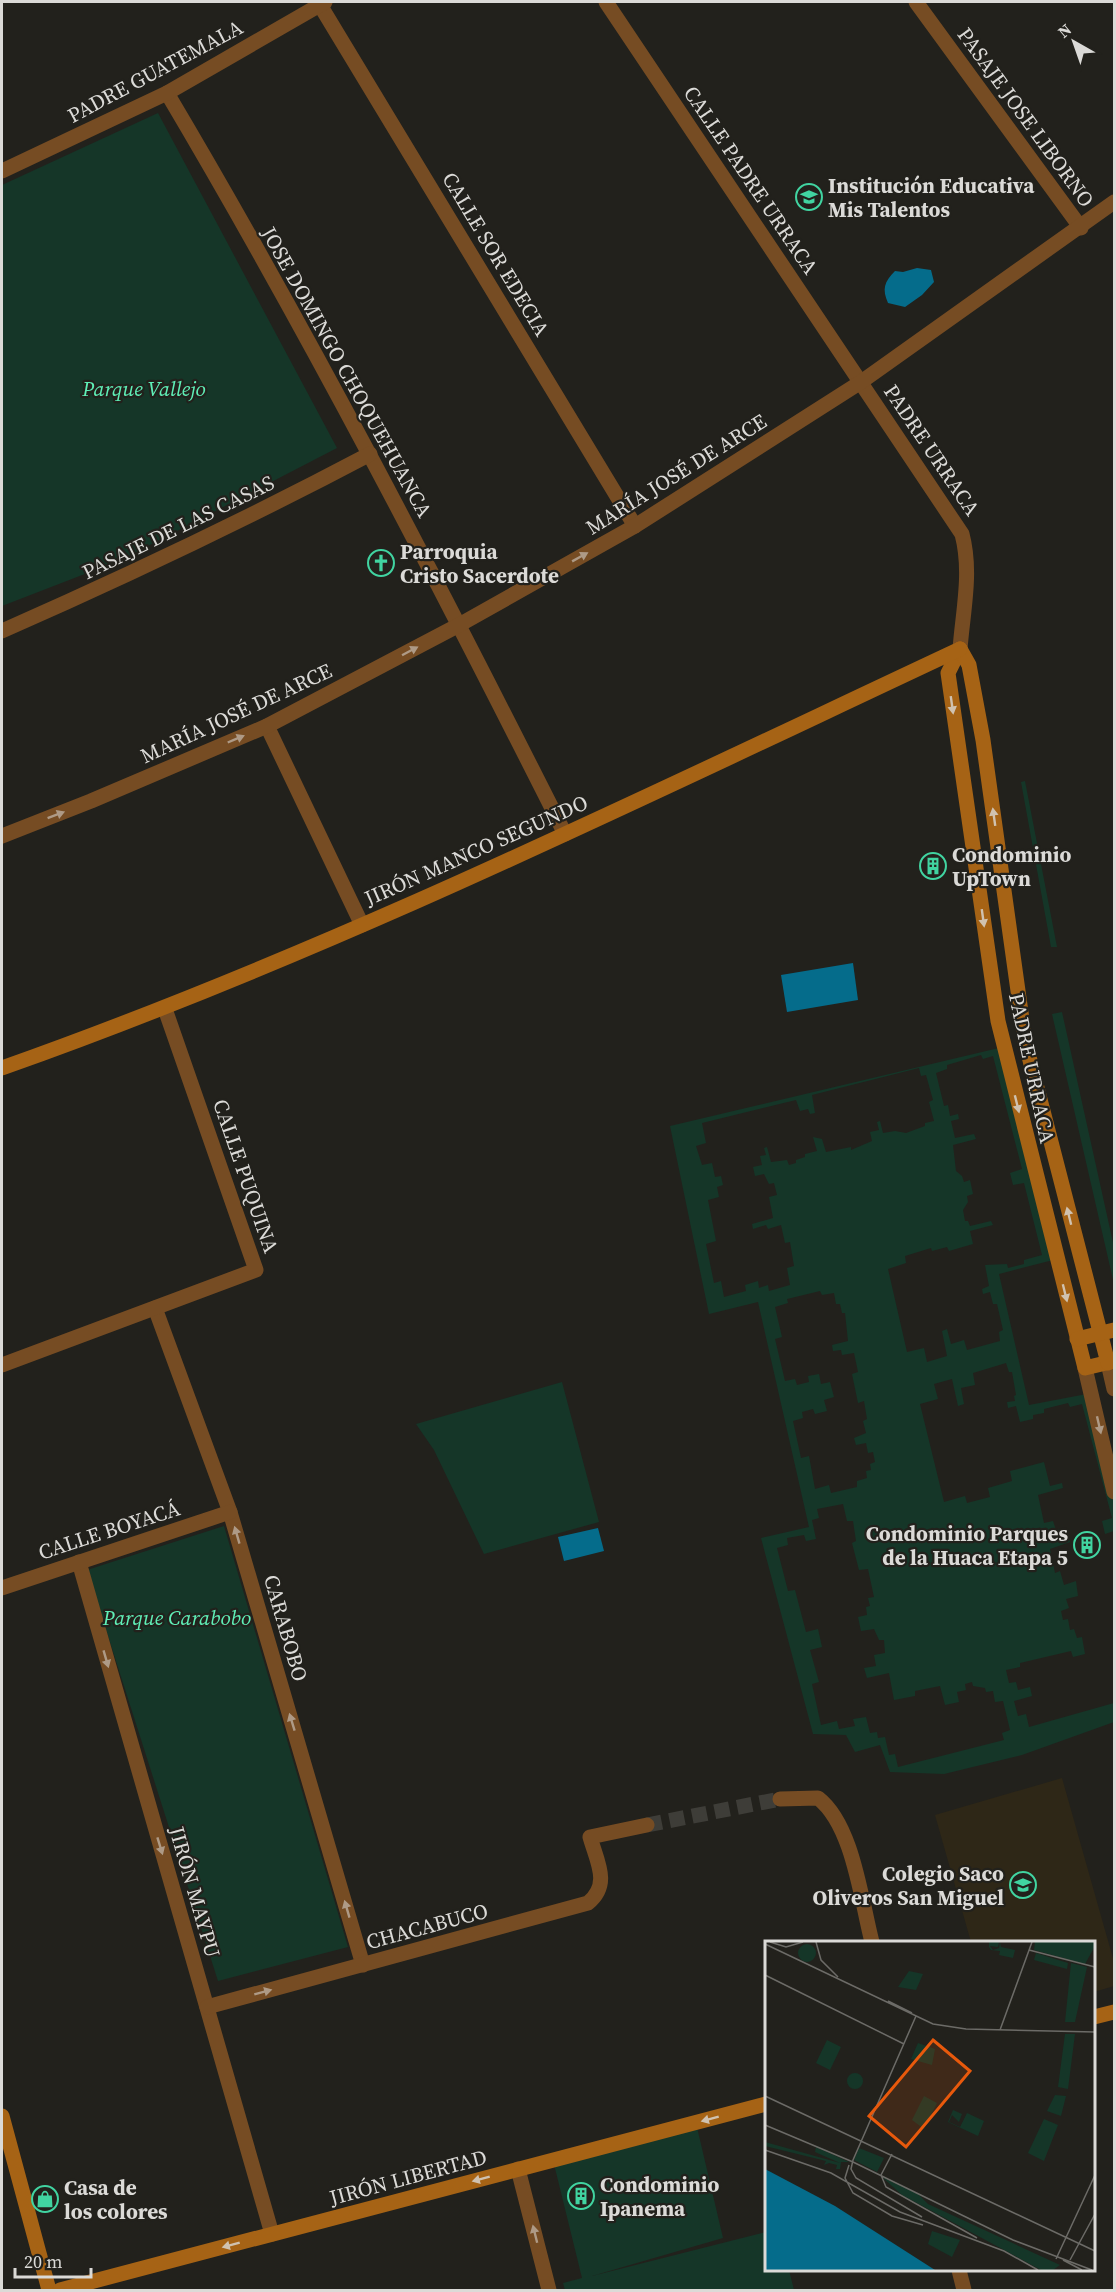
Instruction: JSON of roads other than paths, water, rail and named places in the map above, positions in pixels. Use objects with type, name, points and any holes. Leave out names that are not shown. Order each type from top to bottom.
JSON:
[{"type":"street","name":"CALLE PADRE URRACA","points":[[606,2],[861,382]]},
{"type":"street","name":"PASAJE JOSE LIBORNO","points":[[916,2],[1081,228]]},
{"type":"street","name":"PADRE GUATEMALA","points":[[2,171],[166,93],[322,3]]},
{"type":"street","name":"CALLE SOR EDECIA","points":[[322,3],[635,526]]},
{"type":"street","name":"JOSE DOMINGO CHOQUEHUANCA","points":[[166,93],[278,287],[369,454],[565,834]]},
{"type":"street","name":"MARÍA JOSÉ DE ARCE","points":[[2,836],[267,726],[459,625],[635,526],[861,382],[1081,228],[1114,202]]},
{"type":"street","name":"PADRE URRACA","points":[[861,382],[963,534],[968,556],[960,649],[948,673],[998,1021],[1114,1492]]},
{"type":"street","name":"PASAJE DE LAS CASAS","points":[[2,631],[130,575],[249,518],[369,454]]},
{"type":"street","name":"PADRE URRACA","points":[[960,649],[969,665],[983,740],[1025,1041],[1107,1332],[1114,1389]]},
{"type":"street","name":"JIRÓN MANCO SEGUNDO","points":[[2,1068],[165,1009],[362,925],[565,834],[960,649]]},
{"type":"street","points":[[267,726],[362,925]]},
{"type":"street","name":"CALLE PUQUINA","points":[[2,1365],[256,1270],[165,1009]]},
{"type":"street","name":"CARABOBO","points":[[155,1308],[230,1512],[363,1965]]},
{"type":"street","points":[[1077,1339],[1107,1332]]},
{"type":"street","points":[[1085,1368],[1111,1362]]},
{"type":"street","name":"CALLE BOYACÁ","points":[[2,1588],[230,1512]]},
{"type":"street","name":"JIRÓN MAYPU","points":[[79,1562],[272,2234]]},
{"type":"street","points":[[780,1799],[818,1798],[830,1808],[847,1845],[872,1941]]},
{"type":"street","name":"CHACABUCO","points":[[207,2007],[588,1903],[598,1894],[602,1883],[590,1837],[647,1825]]},
{"type":"street","points":[[1095,2017],[1114,2012]]},
{"type":"street","name":"JIRÓN LIBERTAD","points":[[60,2290],[765,2104]]},
{"type":"street","points":[[2,2116],[50,2290]]},
{"type":"street","points":[[518,2169],[549,2290]]},
{"type":"street","points":[[959,2271],[964,2290]]},
{"type":"water","points":[[917,268],[931,270],[934,282],[922,295],[905,307],[888,303],[885,290],[886,282],[891,275],[895,271],[903,272]]},
{"type":"water","points":[[853,963],[858,1000],[787,1012],[781,975]]},
{"type":"water","points":[[598,1528],[604,1551],[564,1561],[558,1537]]},
{"type":"tunnel","points":[[647,1825],[780,1799]]},
{"type":"place","name":"Institución Educativa Mis Talentos","points":[[809,197]]},
{"type":"place","name":"Parroquia Cristo Sacerdote","points":[[381,563]]},
{"type":"place","name":"Condominio UpTown","points":[[933,866]]},
{"type":"place","name":"Condominio Parques de la Huaca Etapa 5","points":[[1087,1545]]},
{"type":"place","name":"Colegio Saco Oliveros San Miguel","points":[[1023,1885]]},
{"type":"place","name":"Condominio Ipanema","points":[[581,2196]]},
{"type":"place","name":"Casa de los colores","points":[[45,2199]]},
{"type":"park label","name":"Parque Vallejo","points":[[144,388]]},
{"type":"park label","name":"Parque Carabobo","points":[[177,1617]]}]
